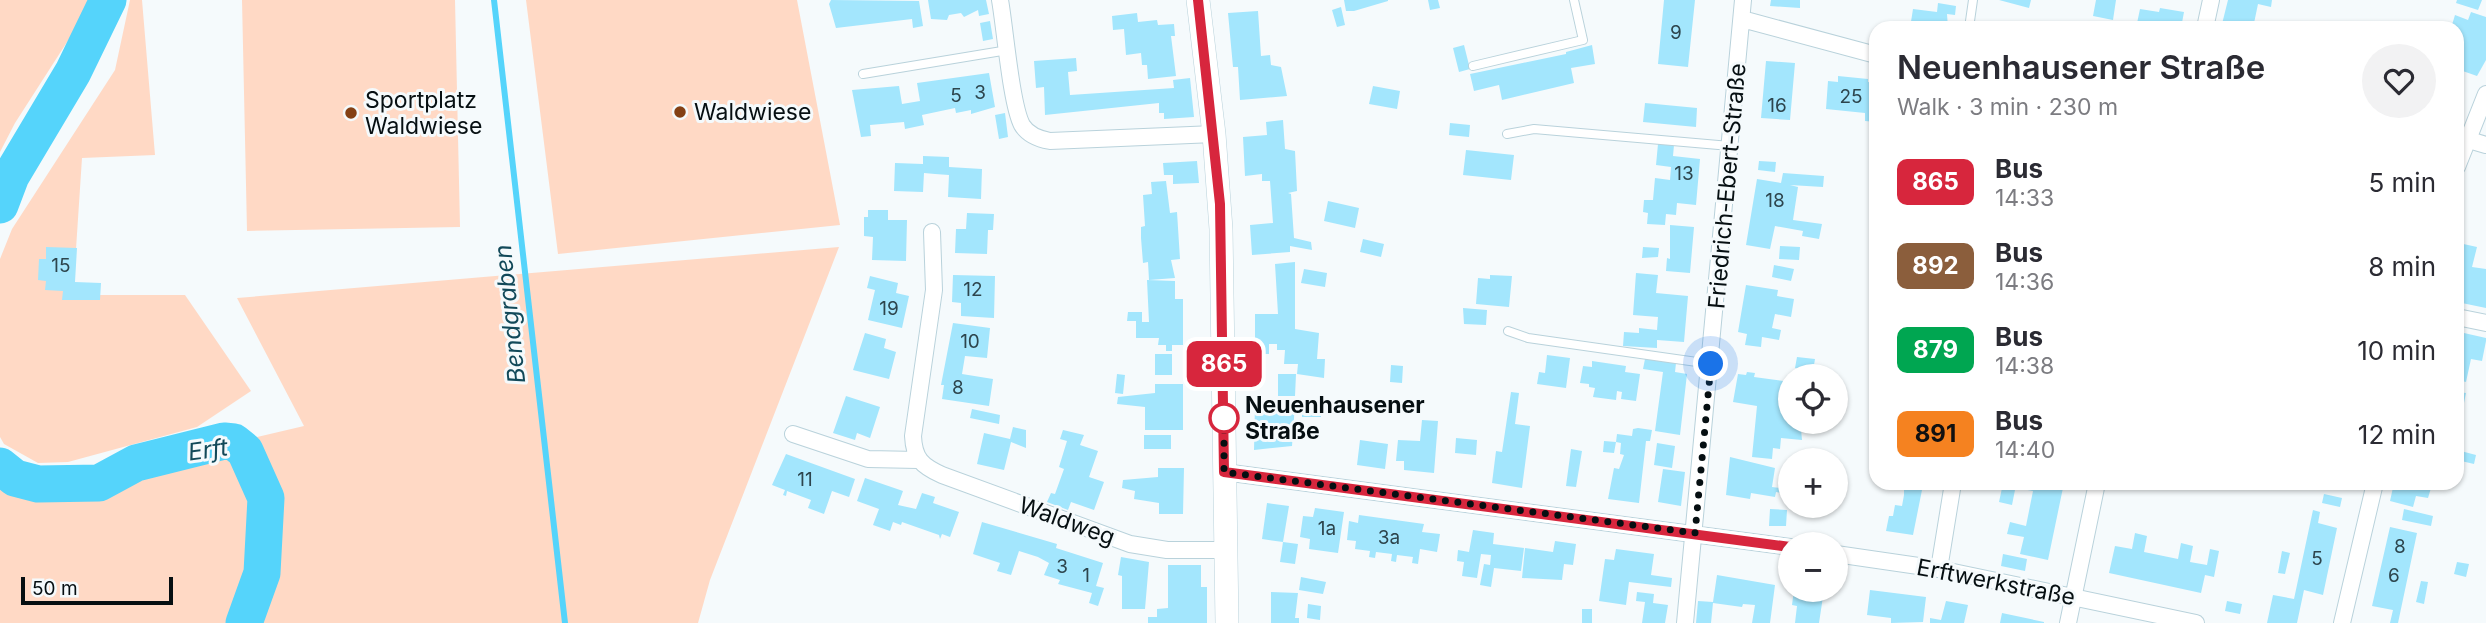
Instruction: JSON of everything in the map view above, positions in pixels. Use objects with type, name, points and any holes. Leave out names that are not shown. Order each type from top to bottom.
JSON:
[{"type":"main road","points":[[1198,0],[1214,134],[1222,264],[1227,623]]},
{"type":"street","points":[[1000,0],[1019,114],[1023,126],[1037,138],[1050,141],[1214,134]]},
{"type":"street","name":"Friedrich-Ebert-Straße","points":[[1685,623],[1743,0]]},
{"type":"street","points":[[2206,21],[2211,0]]},
{"type":"street","points":[[1742,19],[1869,53]]},
{"type":"street","points":[[2464,151],[2486,94]]},
{"type":"street","points":[[2469,140],[2486,145]]},
{"type":"street","points":[[918,460],[914,436],[934,290],[932,232]]},
{"type":"street","points":[[2464,318],[2486,323]]},
{"type":"street","name":"Waldweg","points":[[793,434],[868,459],[918,460],[942,475],[1130,544],[1167,550],[1224,550]]},
{"type":"street","points":[[1224,472],[1778,545]]},
{"type":"street","points":[[1939,569],[1952,490]]},
{"type":"street","points":[[2068,623],[2096,490]]},
{"type":"street","points":[[2342,623],[2373,490]]},
{"type":"street","name":"Erftwerkstraße","points":[[1848,556],[1939,569],[2196,623]]},
{"type":"lane","points":[[1473,66],[1583,40],[1574,0]]},
{"type":"lane","points":[[1970,21],[1973,0]]},
{"type":"lane","points":[[863,74],[1008,50]]},
{"type":"lane","points":[[1507,134],[1534,129],[1730,146]]},
{"type":"lane","points":[[1508,331],[1528,338],[1711,364]]},
{"type":"shaded area","points":[[0,0],[94,0],[15,123],[0,152]]},
{"type":"shaded area","points":[[130,0],[142,0],[155,155],[82,158],[73,295],[185,295],[251,391],[197,427],[68,462],[38,463],[4,444],[0,437],[0,259],[12,229],[115,70]]},
{"type":"shaded area","name":"Sportplatz Waldwiese","points":[[242,0],[455,0],[460,227],[247,231]]},
{"type":"shaded area","name":"Waldwiese","points":[[526,0],[797,0],[840,225],[558,254]]},
{"type":"shaded area","points":[[839,247],[710,580],[698,623],[0,623],[0,468],[14,480],[37,486],[100,485],[137,465],[304,426],[237,298]]},
{"type":"building","points":[[831,0],[919,1],[923,26],[913,28],[912,19],[836,28],[829,4]]},
{"type":"building","points":[[928,0],[986,0],[989,14],[979,16],[978,10],[964,17],[961,13],[949,15],[947,20],[931,19]]},
{"type":"building","points":[[1344,0],[1388,0],[1388,1],[1346,11]]},
{"type":"building","points":[[1428,0],[1438,0],[1440,8],[1430,10]]},
{"type":"building","points":[[1664,0],[1695,0],[1688,67],[1658,64]]},
{"type":"building","points":[[1771,0],[1800,0],[1800,8],[1770,6]]},
{"type":"building","points":[[1999,0],[2031,0],[2029,8]]},
{"type":"building","points":[[2096,0],[2116,0],[2113,20],[2093,16]]},
{"type":"building","points":[[2228,0],[2272,0],[2271,7],[2258,4],[2254,21],[2223,21]]},
{"type":"building","points":[[2457,0],[2482,0],[2478,10],[2456,3]]},
{"type":"building","points":[[1938,3],[1956,6],[1955,15],[1947,14],[1948,21],[1911,21],[1913,9],[1937,12]]},
{"type":"building","points":[[1341,7],[1345,25],[1337,27],[1332,10]]},
{"type":"building","points":[[2160,8],[2184,12],[2182,21],[2137,21],[2140,9],[2159,12]]},
{"type":"building","points":[[1258,11],[1261,56],[1270,55],[1271,65],[1281,67],[1287,96],[1240,100],[1238,67],[1233,67],[1228,13]]},
{"type":"building","points":[[2471,12],[2486,17],[2486,60],[2477,76],[2464,71],[2464,21],[2453,21],[2455,15],[2468,20]]},
{"type":"building","points":[[1137,13],[1138,22],[1157,20],[1158,25],[1174,24],[1175,36],[1171,36],[1176,76],[1148,79],[1147,65],[1142,65],[1141,53],[1126,55],[1124,29],[1113,30],[1112,16]]},
{"type":"building","points":[[990,21],[993,39],[983,41],[980,23]]},
{"type":"building","points":[[1464,45],[1470,69],[1459,72],[1453,48]]},
{"type":"building","points":[[1592,45],[1595,64],[1571,68],[1574,83],[1502,100],[1499,85],[1474,91],[1470,74],[1566,54]]},
{"type":"building","points":[[1076,58],[1077,71],[1068,72],[1070,95],[1174,88],[1173,80],[1190,78],[1194,117],[1164,119],[1164,113],[1159,113],[1159,103],[1045,115],[1044,87],[1036,88],[1034,61]]},
{"type":"building","points":[[1766,61],[1795,63],[1790,120],[1761,118]]},
{"type":"building","points":[[989,73],[995,107],[971,114],[971,110],[956,113],[955,108],[922,115],[924,125],[905,129],[904,122],[870,125],[871,136],[861,137],[852,90],[899,86],[902,104],[920,101],[917,83]]},
{"type":"building","points":[[1838,76],[1868,79],[1869,121],[1865,121],[1865,113],[1826,109],[1828,81],[1838,82]]},
{"type":"building","points":[[1373,86],[1400,91],[1397,109],[1369,104]]},
{"type":"building","points":[[1645,103],[1697,108],[1696,127],[1643,122]]},
{"type":"building","points":[[1005,113],[1008,137],[999,139],[995,115]]},
{"type":"building","points":[[1283,120],[1285,149],[1295,151],[1297,191],[1288,193],[1291,194],[1294,238],[1311,242],[1312,250],[1290,246],[1290,252],[1252,255],[1250,225],[1273,223],[1270,181],[1262,181],[1262,174],[1245,176],[1243,137],[1267,135],[1266,122]]},
{"type":"building","points":[[1450,123],[1470,125],[1469,137],[1449,135]]},
{"type":"building","points":[[1658,144],[1674,145],[1673,156],[1700,159],[1696,205],[1677,203],[1676,215],[1666,214],[1665,225],[1647,224],[1648,213],[1643,212],[1644,200],[1653,200],[1655,178],[1670,180],[1671,167],[1656,165]]},
{"type":"building","points":[[1466,150],[1514,155],[1511,180],[1463,175]]},
{"type":"building","points":[[923,156],[949,157],[949,167],[982,169],[981,199],[948,197],[949,175],[924,173],[923,192],[894,191],[895,163],[923,164]]},
{"type":"building","points":[[1197,161],[1199,183],[1173,184],[1173,175],[1164,175],[1163,163]]},
{"type":"building","points":[[1759,161],[1776,162],[1775,172],[1758,170]]},
{"type":"building","points":[[1783,173],[1824,176],[1823,187],[1790,185],[1798,187],[1793,220],[1822,224],[1819,239],[1802,236],[1803,231],[1775,226],[1770,249],[1746,245],[1757,179],[1781,183]]},
{"type":"building","points":[[1166,181],[1170,213],[1177,212],[1180,259],[1171,260],[1175,278],[1149,280],[1148,262],[1143,263],[1141,238],[1141,227],[1145,226],[1143,195],[1152,194],[1151,182]]},
{"type":"building","points":[[1328,201],[1359,208],[1355,228],[1324,221]]},
{"type":"building","points":[[868,210],[888,210],[888,220],[907,220],[906,261],[872,260],[873,237],[864,236],[864,217],[868,217]]},
{"type":"building","points":[[967,213],[994,214],[993,230],[988,230],[987,254],[955,253],[956,229],[966,229]]},
{"type":"building","points":[[1670,225],[1694,227],[1690,273],[1666,271],[1667,258],[1670,259]]},
{"type":"building","points":[[1363,239],[1384,244],[1381,257],[1360,252]]},
{"type":"building","points":[[2464,244],[2477,247],[2472,267],[2486,269],[2486,308],[2464,303]]},
{"type":"building","points":[[1780,246],[1800,247],[1799,260],[1779,259]]},
{"type":"building","points":[[46,247],[77,248],[75,282],[101,283],[100,300],[62,300],[63,291],[45,290],[46,281],[38,280],[39,259],[46,259]]},
{"type":"building","points":[[1643,247],[1659,248],[1658,257],[1642,258]]},
{"type":"building","points":[[1295,262],[1295,329],[1319,333],[1317,359],[1325,359],[1324,378],[1297,374],[1298,364],[1284,364],[1285,350],[1277,350],[1277,344],[1269,344],[1269,354],[1263,354],[1263,344],[1255,344],[1255,314],[1278,314],[1275,264]]},
{"type":"building","points":[[1774,265],[1794,269],[1791,281],[1772,277]]},
{"type":"building","points":[[1304,269],[1327,273],[1325,287],[1301,283]]},
{"type":"building","points":[[1636,273],[1658,275],[1656,293],[1688,296],[1684,342],[1657,340],[1657,348],[1623,346],[1624,332],[1639,333],[1639,328],[1657,330],[1658,317],[1633,315]]},
{"type":"building","points":[[953,275],[995,276],[994,318],[961,316],[961,303],[952,302]]},
{"type":"building","points":[[1490,275],[1512,276],[1509,307],[1476,304],[1478,278],[1490,279]]},
{"type":"building","points":[[870,276],[898,283],[896,293],[909,296],[902,328],[868,320],[875,290],[867,288]]},
{"type":"building","points":[[1147,280],[1175,281],[1175,299],[1183,299],[1183,345],[1172,345],[1172,351],[1166,351],[1166,345],[1158,345],[1159,338],[1136,338],[1136,321],[1127,321],[1128,312],[1142,312],[1142,322],[1149,322]]},
{"type":"building","points":[[1746,285],[1778,290],[1777,296],[1794,299],[1791,317],[1775,314],[1772,328],[1781,330],[1779,340],[1762,337],[1761,347],[1745,345],[1747,334],[1738,332]]},
{"type":"building","points":[[1463,308],[1487,310],[1486,325],[1464,324]]},
{"type":"building","points":[[953,323],[990,328],[987,358],[965,356],[962,374],[993,379],[989,406],[942,399],[944,385],[941,385]]},
{"type":"building","points":[[865,333],[886,339],[884,348],[896,352],[889,379],[853,370]]},
{"type":"building","points":[[2464,333],[2486,338],[2482,361],[2471,359],[2466,382]]},
{"type":"building","points":[[1155,354],[1172,354],[1172,375],[1155,375]]},
{"type":"building","points":[[1547,355],[1570,358],[1566,388],[1537,384],[1539,372],[1545,373]]},
{"type":"building","points":[[1797,357],[1815,359],[1814,364],[1796,364]]},
{"type":"building","points":[[1645,359],[1676,363],[1675,372],[1687,374],[1680,435],[1655,431],[1663,372],[1643,369]]},
{"type":"building","points":[[1592,361],[1626,366],[1625,372],[1640,374],[1636,401],[1621,399],[1622,392],[1617,391],[1616,400],[1593,397],[1595,388],[1580,383],[1583,366],[1592,367]]},
{"type":"building","points":[[1391,365],[1403,366],[1402,383],[1390,382]]},
{"type":"building","points":[[1747,372],[1755,373],[1754,377],[1778,380],[1778,434],[1801,434],[1802,440],[1781,438],[1780,448],[1773,448],[1772,459],[1752,457],[1757,406],[1733,402],[1738,374],[1746,375]]},
{"type":"building","points":[[1117,374],[1125,375],[1123,394],[1115,393]]},
{"type":"building","points":[[1278,374],[1296,374],[1295,396],[1278,396]]},
{"type":"building","points":[[1155,384],[1183,384],[1183,430],[1145,430],[1145,407],[1117,404],[1118,397],[1155,393]]},
{"type":"building","points":[[1511,392],[1519,393],[1515,424],[1530,426],[1522,488],[1492,483],[1496,451],[1502,452]]},
{"type":"building","points":[[846,396],[880,407],[870,438],[857,433],[855,440],[833,433]]},
{"type":"building","points":[[1255,404],[1295,404],[1292,446],[1254,450]]},
{"type":"building","points":[[1303,405],[1321,405],[1321,417],[1302,417],[1302,413],[1299,413]]},
{"type":"building","points":[[972,409],[1000,415],[999,424],[970,418]]},
{"type":"building","points":[[1422,420],[1438,421],[1434,473],[1404,470],[1404,461],[1396,461],[1398,440],[1420,441]]},
{"type":"building","points":[[1013,427],[1026,430],[1026,448],[1011,442],[1004,470],[977,464],[984,433],[1010,439]]},
{"type":"building","points":[[1633,429],[1652,430],[1650,441],[1646,441],[1639,503],[1608,499],[1614,468],[1619,469],[1624,455],[1620,454],[1621,443],[1616,442],[1617,434],[1632,436]]},
{"type":"building","points":[[1063,430],[1084,435],[1080,445],[1098,451],[1089,477],[1104,482],[1094,510],[1071,502],[1068,510],[1047,502],[1051,493],[1055,494],[1064,469],[1059,467],[1067,441],[1060,439]]},
{"type":"building","points":[[1144,435],[1171,435],[1171,449],[1144,449]]},
{"type":"building","points":[[1456,438],[1477,440],[1476,455],[1455,453]]},
{"type":"building","points":[[1360,440],[1388,444],[1385,469],[1357,465]]},
{"type":"building","points":[[1604,441],[1616,442],[1614,453],[1603,452]]},
{"type":"building","points":[[1657,443],[1675,446],[1672,468],[1654,465]]},
{"type":"building","points":[[1571,449],[1582,451],[1576,487],[1566,486]]},
{"type":"building","points":[[2464,452],[2476,455],[2474,464],[2464,462]]},
{"type":"building","points":[[786,454],[855,479],[849,497],[832,491],[824,514],[808,508],[811,500],[787,491],[786,496],[783,495],[785,490],[772,485]]},
{"type":"building","points":[[1730,457],[1775,468],[1772,487],[1778,488],[1778,492],[1775,497],[1751,493],[1750,499],[1726,495]]},
{"type":"building","points":[[1158,468],[1184,468],[1183,514],[1159,514],[1159,503],[1134,499],[1135,491],[1122,488],[1123,480],[1158,477]]},
{"type":"building","points":[[1663,469],[1685,472],[1681,506],[1658,502]]},
{"type":"building","points":[[865,478],[903,491],[898,505],[916,509],[922,493],[935,497],[933,503],[959,512],[950,537],[942,534],[940,539],[939,535],[902,522],[901,525],[893,522],[890,531],[873,525],[879,509],[857,501]]},
{"type":"building","points":[[1904,490],[1922,490],[1913,535],[1886,531],[1889,516],[1893,516],[1895,505],[1902,506]]},
{"type":"building","points":[[2002,490],[2015,490],[2012,505],[1999,502]]},
{"type":"building","points":[[2028,490],[2063,490],[2048,560],[2020,554],[2024,537],[2007,534],[2010,522],[2026,526],[2033,491]]},
{"type":"building","points":[[2392,490],[2430,490],[2428,498],[2416,496],[2413,507],[2390,501]]},
{"type":"building","points":[[2324,494],[2342,498],[2340,507],[2322,503]]},
{"type":"building","points":[[1267,503],[1289,506],[1283,542],[1262,539]]},
{"type":"building","points":[[1315,508],[1344,512],[1338,553],[1309,549],[1310,539],[1300,537],[1303,516],[1313,517]]},
{"type":"building","points":[[1770,509],[1778,509],[1778,518],[1786,518],[1786,526],[1769,526]]},
{"type":"building","points":[[2404,509],[2433,516],[2431,526],[2402,520]]},
{"type":"building","points":[[2313,510],[2320,512],[2318,523],[2337,528],[2323,595],[2304,590],[2297,623],[2267,623],[2273,595],[2294,599]]},
{"type":"building","points":[[1359,515],[1424,524],[1422,532],[1440,534],[1437,552],[1420,549],[1418,564],[1412,563],[1413,557],[1397,555],[1396,562],[1391,561],[1392,554],[1376,552],[1375,558],[1369,557],[1370,551],[1355,549],[1356,541],[1347,540],[1349,521],[1358,523]]},
{"type":"building","points":[[982,522],[1057,544],[1056,548],[1103,563],[1096,586],[1104,588],[1098,606],[1089,603],[1092,593],[1058,584],[1060,580],[1044,575],[1049,563],[1038,557],[1019,551],[1011,575],[997,571],[1000,563],[973,554]]},
{"type":"building","points":[[2390,527],[2417,533],[2398,623],[2390,623],[2393,610],[2372,606]]},
{"type":"building","points":[[1473,530],[1494,533],[1493,544],[1524,548],[1521,571],[1494,568],[1491,587],[1480,585],[1484,564],[1490,565],[1491,555],[1481,554],[1477,578],[1462,576],[1464,562],[1457,561],[1458,550],[1469,552]]},
{"type":"building","points":[[2135,533],[2147,536],[2144,552],[2178,559],[2181,543],[2193,546],[2190,562],[2207,565],[2210,549],[2219,551],[2214,577],[2205,575],[2201,593],[2109,573],[2115,546],[2132,549]]},
{"type":"building","points":[[1555,541],[1576,544],[1573,565],[1564,564],[1562,580],[1522,578],[1525,548],[1553,552]]},
{"type":"building","points":[[1283,542],[1298,544],[1295,564],[1280,562]]},
{"type":"building","points":[[1616,549],[1654,554],[1651,575],[1672,578],[1671,587],[1629,582],[1626,605],[1599,601],[1605,559],[1614,560]]},
{"type":"building","points":[[2282,551],[2290,553],[2285,574],[2278,573]]},
{"type":"building","points":[[2003,554],[2027,559],[2025,571],[2001,566]]},
{"type":"building","points":[[1121,557],[1149,562],[1145,609],[1122,609],[1122,576],[1118,575]]},
{"type":"building","points":[[2457,562],[2469,564],[2466,577],[2454,574]]},
{"type":"building","points":[[1168,565],[1201,565],[1201,587],[1207,587],[1207,623],[1148,623],[1148,617],[1157,617],[1157,609],[1168,608]]},
{"type":"building","points":[[1717,575],[1775,585],[1770,623],[1752,623],[1755,605],[1743,604],[1742,607],[1713,603],[1711,623],[1696,623],[1698,601],[1713,602]]},
{"type":"building","points":[[1301,577],[1326,582],[1323,594],[1299,590]]},
{"type":"building","points":[[2421,581],[2428,582],[2424,604],[2416,602]]},
{"type":"building","points":[[1870,590],[1926,597],[1923,622],[1891,623],[1891,618],[1867,615]]},
{"type":"building","points":[[1271,592],[1298,593],[1295,618],[1299,618],[1299,623],[1271,623]]},
{"type":"building","points":[[1637,592],[1654,594],[1653,603],[1668,605],[1665,623],[1642,623],[1645,602],[1636,601]]},
{"type":"building","points":[[1946,601],[1968,605],[1964,623],[1930,623],[1930,618],[1941,620]]},
{"type":"building","points":[[2227,601],[2242,604],[2240,614],[2225,611]]},
{"type":"building","points":[[1792,602],[1822,602],[1819,623],[1795,623],[1797,606],[1792,605]]},
{"type":"building","points":[[1308,604],[1321,606],[1320,620],[1307,618]]},
{"type":"building","points":[[1582,609],[1592,609],[1592,623],[1582,623]]},
{"type":"building","points":[[2002,613],[2044,622],[2044,623],[2000,623]]},
{"type":"waterway","name":"Erft","points":[[0,205],[11,176],[73,72],[108,0]]},
{"type":"waterway","name":"Bendgraben","points":[[494,0],[565,623]]},
{"type":"waterway","name":"Erft","points":[[0,466],[15,478],[38,484],[99,483],[136,463],[224,441],[234,442],[245,451],[266,498],[262,573],[244,623]]},
{"type":"bus line","name":"865","points":[[1198,0],[1210,87],[1220,204],[1224,472],[1778,545]]},
{"type":"place","name":"Waldwiese","points":[[680,112]]},
{"type":"place","name":"Sportplatz Waldwiese","points":[[351,113]]},
{"type":"place","name":"Neuenhausener Straße","points":[[1224,418]]},
{"type":"route","points":[[1224,418],[1224,472],[1695,533],[1711,364]]}]
